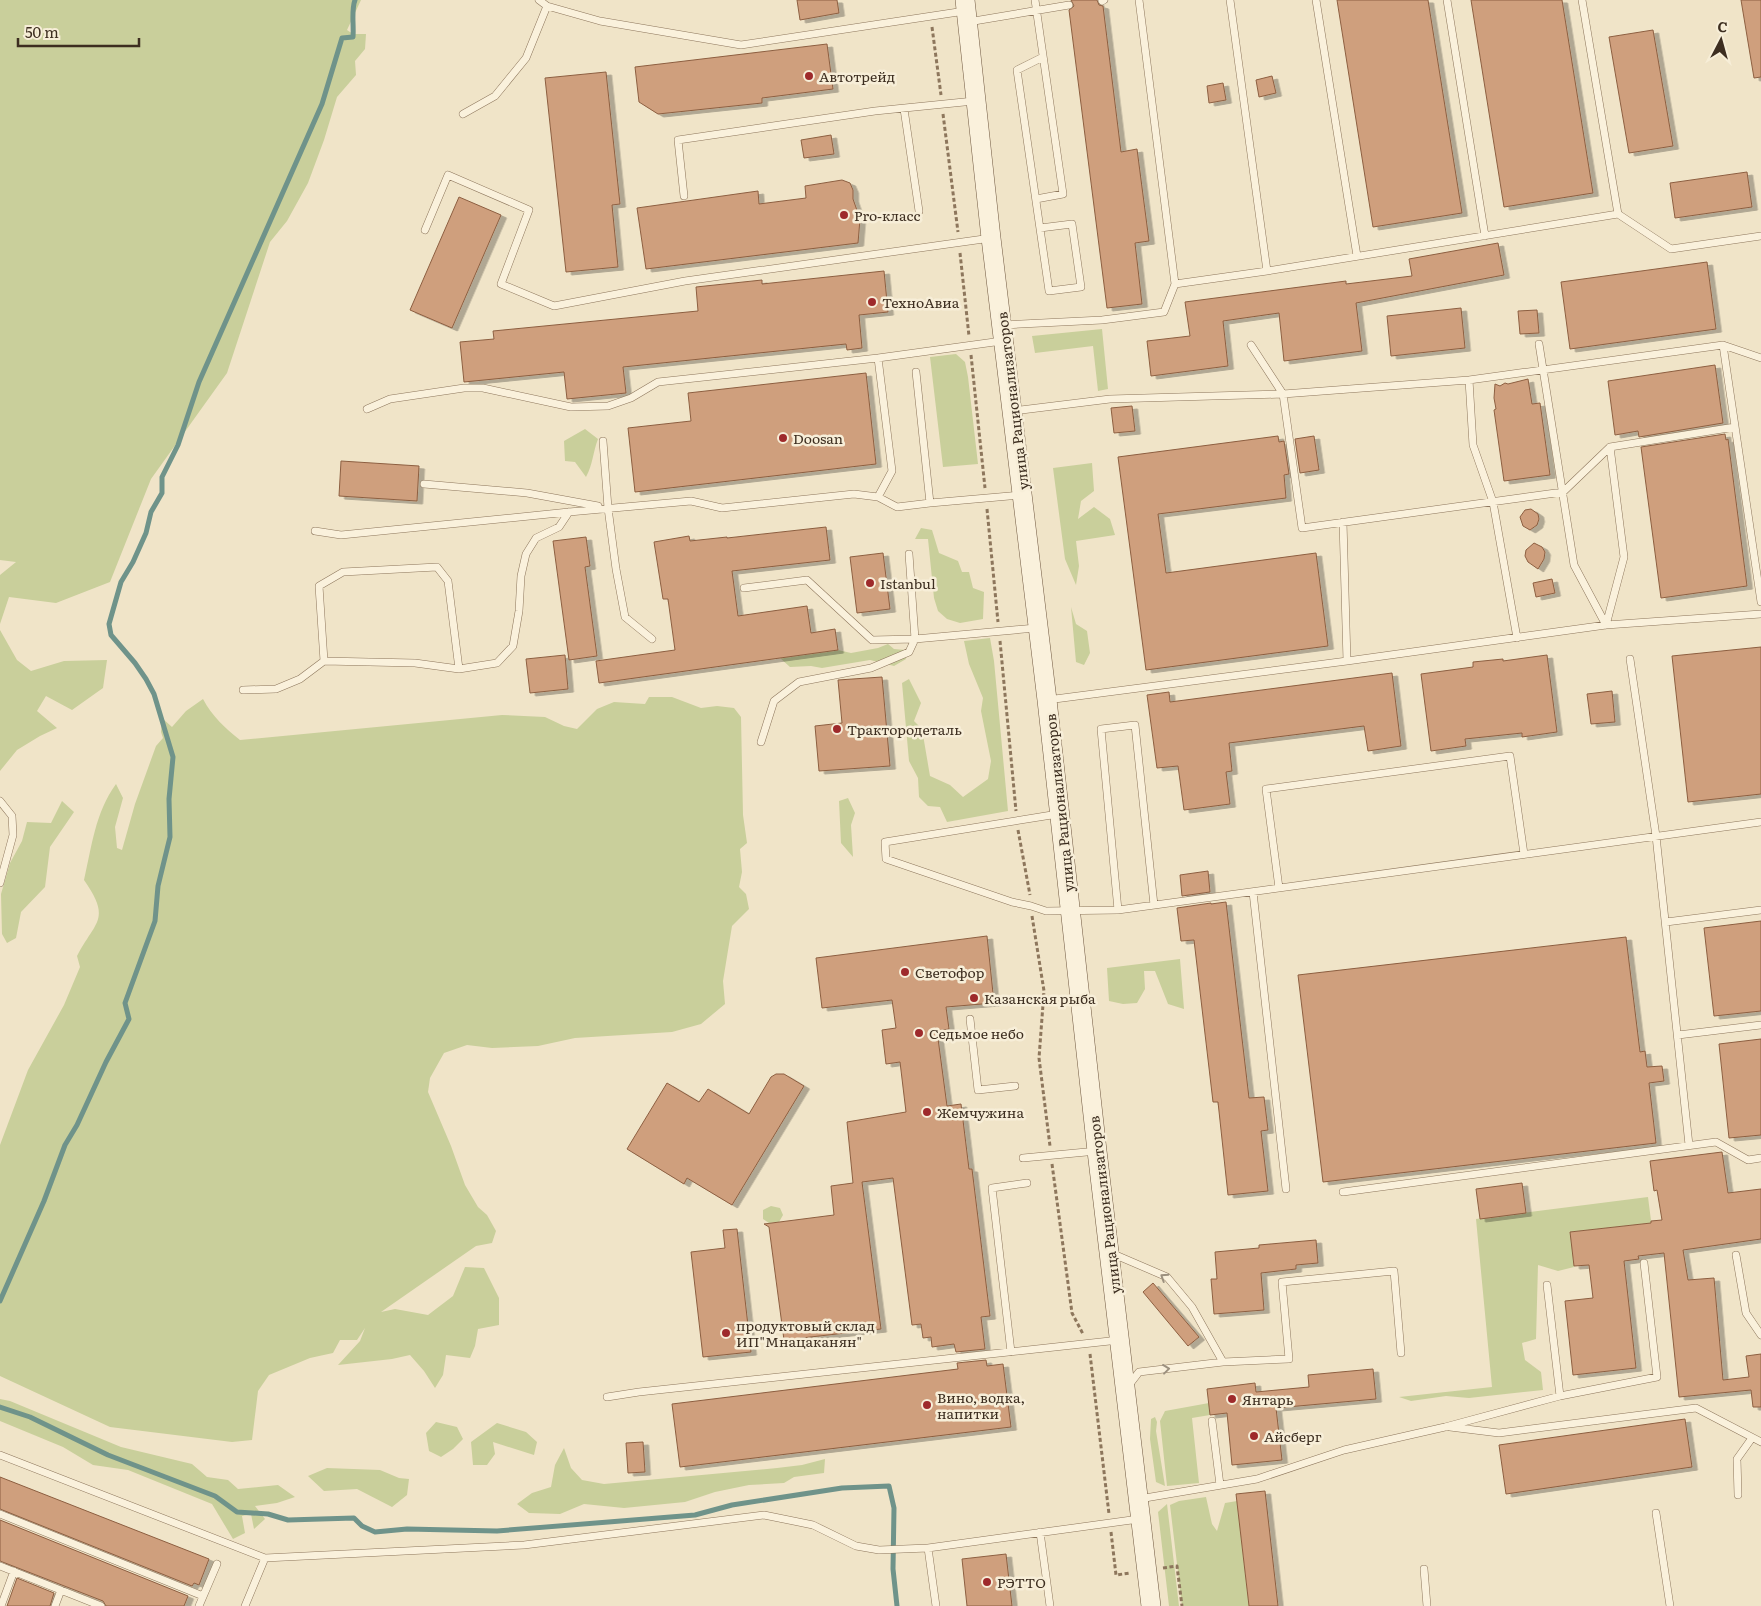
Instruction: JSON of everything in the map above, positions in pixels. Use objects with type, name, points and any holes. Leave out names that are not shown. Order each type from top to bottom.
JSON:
[{"type":"main road","name":"улица Рационализаторов","points":[[966,11],[1151,1606]]},
{"type":"lane","points":[[539,0],[547,6],[600,21],[741,45],[966,11],[1036,10],[1069,5]]},
{"type":"lane","points":[[1035,0],[1063,194],[1036,200]]},
{"type":"lane","points":[[368,409],[390,399],[464,388],[483,388],[571,407],[608,406],[631,398],[658,382],[878,358],[1004,333],[1164,312],[1174,284],[1139,0]]},
{"type":"lane","points":[[1230,0],[1266,271]]},
{"type":"lane","points":[[1316,0],[1357,256]]},
{"type":"lane","points":[[1447,0],[1485,236]]},
{"type":"lane","points":[[1582,0],[1618,214]]},
{"type":"lane","points":[[463,114],[495,96],[526,58],[547,6]]},
{"type":"lane","points":[[1040,228],[1072,224],[1082,287],[1049,291],[1017,70],[1043,58]]},
{"type":"lane","points":[[684,196],[678,140],[904,108],[977,101]]},
{"type":"lane","points":[[904,108],[918,212]]},
{"type":"lane","points":[[425,230],[448,175],[529,210],[501,284],[554,306],[685,281],[991,238]]},
{"type":"lane","points":[[1174,284],[1618,214],[1671,249],[1761,236]]},
{"type":"lane","points":[[1251,344],[1283,394],[1302,528],[1563,492],[1610,447],[1735,427]]},
{"type":"lane","points":[[1539,344],[1574,565],[1606,626]]},
{"type":"lane","points":[[1013,411],[1110,399],[1283,394],[1469,380],[1723,345],[1761,358]]},
{"type":"lane","points":[[1723,345],[1761,602]]},
{"type":"lane","points":[[878,358],[892,471],[878,497]]},
{"type":"lane","points":[[916,372],[930,503]]},
{"type":"lane","points":[[1469,380],[1472,445],[1493,502],[1518,638]]},
{"type":"lane","points":[[603,441],[608,508],[625,617],[652,639]]},
{"type":"lane","points":[[1606,626],[1624,557],[1610,447]]},
{"type":"lane","points":[[424,484],[527,493],[608,508]]},
{"type":"lane","points":[[315,531],[341,535],[691,501],[722,508],[854,494],[878,497],[897,507],[1023,495]]},
{"type":"lane","points":[[244,690],[276,689],[300,679],[324,661],[415,664],[459,669],[497,663],[513,646],[521,576],[526,554],[536,538],[560,527],[568,512]]},
{"type":"lane","points":[[1343,522],[1347,661]]},
{"type":"lane","points":[[760,742],[774,701],[799,682],[871,668],[909,652],[915,639],[909,554]]},
{"type":"lane","points":[[324,661],[319,586],[343,572],[437,567],[448,581],[459,669]]},
{"type":"lane","points":[[744,588],[807,580],[872,640],[915,639],[1039,628]]},
{"type":"lane","points":[[1047,700],[1606,626],[1761,614]]},
{"type":"lane","points":[[1630,659],[1656,836],[1689,1145]]},
{"type":"lane","points":[[1118,910],[1101,729],[1135,725],[1154,905]]},
{"type":"lane","points":[[1279,888],[1266,789],[1510,756],[1524,854]]},
{"type":"lane","points":[[0,801],[12,816],[13,835],[0,883]]},
{"type":"lane","points":[[1060,813],[885,842],[886,858],[1046,912],[1072,912],[1118,910],[1761,822]]},
{"type":"lane","points":[[1253,892],[1286,1188]]},
{"type":"lane","points":[[1666,922],[1761,910]]},
{"type":"lane","points":[[970,1018],[978,1090],[1014,1086]]},
{"type":"lane","points":[[1678,1035],[1761,1025]]},
{"type":"lane","points":[[1343,1192],[1716,1142],[1748,1160],[1761,1158]]},
{"type":"lane","points":[[1023,1158],[1097,1151]]},
{"type":"lane","points":[[1012,1352],[992,1188],[1027,1183]]},
{"type":"lane","points":[[1110,1253],[1167,1276],[1192,1307],[1223,1362]]},
{"type":"lane","points":[[1736,1255],[1746,1313],[1761,1335]]},
{"type":"lane","points":[[1138,1499],[1257,1479],[1344,1450],[1445,1427],[1560,1396],[1657,1377],[1644,1263]]},
{"type":"lane","points":[[1126,1389],[1139,1372],[1223,1362],[1289,1359],[1282,1282],[1394,1271],[1401,1353]]},
{"type":"lane","points":[[1547,1285],[1560,1396]]},
{"type":"lane","points":[[607,1397],[1120,1340]]},
{"type":"lane","points":[[1445,1427],[1499,1433],[1696,1408],[1761,1442]]},
{"type":"lane","points":[[1212,1420],[1220,1485]]},
{"type":"lane","points":[[1738,1495],[1737,1459],[1752,1438]]},
{"type":"lane","points":[[0,1455],[265,1558],[524,1545],[764,1515],[813,1525],[856,1546],[879,1550],[928,1548],[1140,1518]]},
{"type":"lane","points":[[1656,1513],[1670,1606]]},
{"type":"lane","points":[[0,1514],[204,1596]]},
{"type":"lane","points":[[1040,1532],[1050,1606]]},
{"type":"lane","points":[[928,1548],[936,1606]]},
{"type":"lane","points":[[245,1606],[265,1558]]},
{"type":"lane","points":[[199,1606],[217,1564]]},
{"type":"lane","points":[[0,1566],[101,1606]]},
{"type":"lane","points":[[1424,1568],[1427,1606]]},
{"type":"lane","points":[[1,1606],[14,1571]]},
{"type":"lane","points":[[54,1606],[61,1590]]},
{"type":"path","points":[[1177,1566],[1182,1606]]},
{"type":"green space","points":[[0,0],[361,0],[347,30],[353,34],[366,34],[365,49],[355,61],[356,75],[337,97],[308,183],[287,221],[270,242],[227,373],[151,479],[110,582],[56,603],[9,597],[0,624],[0,575],[16,562],[0,560]]},
{"type":"green space","points":[[1102,329],[1108,389],[1098,391],[1093,346],[1035,353],[1032,336]]},
{"type":"green space","points":[[956,354],[965,362],[968,377],[978,464],[943,467],[930,357]]},
{"type":"green space","points":[[585,429],[598,439],[586,477],[575,462],[565,461],[564,441]]},
{"type":"green space","points":[[1092,463],[1094,491],[1081,501],[1078,519],[1094,507],[1110,519],[1115,535],[1076,541],[1079,566],[1076,585],[1065,559],[1053,468]]},
{"type":"green space","points":[[921,528],[932,530],[939,553],[958,561],[962,572],[969,572],[973,588],[984,592],[983,619],[960,623],[947,619],[938,611],[934,598],[928,539],[915,539]]},
{"type":"green space","points":[[1071,607],[1076,624],[1087,631],[1090,653],[1084,665],[1076,662]]},
{"type":"green space","points":[[0,630],[17,660],[31,671],[64,661],[107,660],[103,688],[72,710],[46,696],[37,711],[57,728],[17,750],[0,771]]},
{"type":"green space","points":[[990,638],[994,661],[1008,811],[947,822],[940,807],[928,806],[919,797],[918,778],[909,761],[902,683],[909,679],[921,703],[914,721],[922,729],[930,776],[950,785],[963,797],[988,779],[991,761],[981,711],[983,698],[969,664],[964,641]]},
{"type":"green space","points":[[888,644],[894,649],[905,650],[906,659],[894,666],[870,660],[822,668],[811,666],[790,667],[780,658],[838,650],[851,653],[878,648]]},
{"type":"green space","points":[[649,697],[672,697],[701,708],[717,706],[734,708],[741,717],[743,815],[747,843],[740,849],[742,872],[739,887],[746,894],[749,909],[732,926],[723,981],[725,1004],[701,1024],[672,1032],[575,1038],[538,1046],[492,1048],[467,1045],[444,1053],[430,1078],[428,1092],[465,1185],[478,1207],[487,1215],[496,1231],[492,1243],[476,1246],[381,1312],[395,1309],[428,1315],[453,1296],[465,1267],[484,1268],[499,1298],[499,1325],[478,1329],[475,1346],[470,1358],[446,1355],[443,1375],[435,1388],[410,1355],[338,1365],[360,1341],[365,1328],[357,1340],[340,1340],[333,1353],[310,1358],[269,1375],[258,1391],[252,1440],[232,1442],[110,1427],[0,1376],[0,1145],[28,1070],[64,1005],[80,967],[77,956],[98,920],[97,904],[84,880],[92,842],[103,806],[116,784],[123,798],[115,827],[117,848],[122,850],[135,804],[156,746],[163,738],[161,732],[162,718],[172,727],[186,711],[203,699],[219,721],[240,740],[502,715],[545,717],[564,726],[577,729],[597,709],[614,702],[645,704]]},
{"type":"green space","points":[[848,798],[855,813],[851,825],[853,857],[841,843],[839,801]]},
{"type":"green space","points":[[62,801],[74,812],[50,847],[45,887],[21,912],[16,938],[7,943],[2,934],[1,894],[10,863],[22,841],[27,822],[51,823]]},
{"type":"green space","points":[[1180,959],[1184,1009],[1168,1004],[1155,971],[1144,971],[1145,989],[1137,1003],[1123,1004],[1109,1001],[1107,968]]},
{"type":"green space","points":[[1648,1197],[1655,1252],[1634,1225],[1571,1232],[1574,1267],[1558,1271],[1538,1265],[1536,1339],[1522,1343],[1525,1360],[1541,1372],[1543,1390],[1469,1398],[1446,1396],[1411,1401],[1399,1397],[1492,1387],[1476,1219]]},
{"type":"green space","points":[[771,1206],[780,1208],[783,1215],[779,1222],[769,1223],[763,1219],[763,1210]]},
{"type":"green space","points":[[0,1399],[10,1401],[121,1447],[192,1464],[207,1477],[228,1480],[238,1489],[278,1485],[295,1497],[277,1503],[255,1506],[265,1519],[254,1529],[251,1514],[242,1516],[245,1533],[233,1539],[212,1504],[128,1470],[93,1465],[63,1447],[0,1421]]},
{"type":"green space","points":[[1209,1403],[1210,1415],[1192,1418],[1199,1483],[1167,1486],[1160,1421],[1165,1411]]},
{"type":"green space","points":[[1155,1417],[1165,1486],[1156,1482],[1150,1439],[1151,1419]]},
{"type":"green space","points":[[436,1422],[457,1427],[463,1439],[441,1457],[429,1451],[426,1433]]},
{"type":"green space","points":[[497,1423],[526,1432],[537,1442],[534,1455],[493,1442],[495,1454],[487,1465],[473,1465],[471,1442]]},
{"type":"green space","points":[[564,1448],[571,1468],[582,1480],[604,1484],[777,1468],[802,1465],[825,1459],[824,1473],[794,1477],[784,1483],[749,1485],[715,1492],[685,1502],[624,1508],[584,1504],[560,1514],[529,1513],[517,1504],[532,1493],[551,1487],[555,1465]]},
{"type":"green space","points":[[327,1468],[380,1470],[399,1478],[409,1479],[407,1495],[392,1507],[357,1489],[324,1491],[308,1476]]},
{"type":"green space","points":[[1206,1497],[1212,1524],[1217,1531],[1225,1503],[1237,1501],[1249,1606],[1182,1606],[1170,1505],[1179,1501]]},
{"type":"green space","points":[[1167,1504],[1179,1606],[1169,1606],[1158,1512]]},
{"type":"building","points":[[797,0],[837,0],[839,13],[800,20]]},
{"type":"building","points":[[1071,0],[1097,0],[1099,5],[1103,6],[1121,152],[1137,149],[1149,241],[1135,243],[1142,304],[1107,308],[1069,10],[1074,6]]},
{"type":"building","points":[[1337,0],[1428,0],[1462,213],[1373,227]]},
{"type":"building","points":[[1471,0],[1562,0],[1593,193],[1504,207]]},
{"type":"building","points":[[1741,0],[1761,0],[1761,77],[1754,78]]},
{"type":"building","points":[[1653,30],[1673,146],[1629,153],[1609,37]]},
{"type":"building","points":[[827,44],[833,89],[762,98],[762,103],[658,114],[639,102],[635,67]]},
{"type":"building","points":[[606,72],[620,204],[612,205],[618,267],[566,272],[545,78]]},
{"type":"building","points":[[1272,76],[1276,93],[1259,97],[1256,80]]},
{"type":"building","points":[[1223,83],[1226,100],[1209,103],[1207,86]]},
{"type":"building","points":[[831,135],[834,154],[804,158],[801,140]]},
{"type":"building","points":[[1747,172],[1752,207],[1675,218],[1670,183]]},
{"type":"building","points":[[842,180],[850,183],[853,190],[853,199],[860,219],[858,243],[646,269],[637,208],[758,191],[759,204],[806,198],[805,186]]},
{"type":"building","points":[[459,197],[501,215],[452,328],[410,310]]},
{"type":"building","points":[[1498,243],[1504,275],[1356,303],[1362,351],[1284,361],[1279,313],[1223,321],[1228,366],[1151,376],[1147,341],[1190,336],[1185,302],[1346,281],[1346,284],[1412,276],[1409,259]]},
{"type":"building","points":[[1707,262],[1716,329],[1570,349],[1561,282]]},
{"type":"building","points":[[884,271],[888,312],[859,315],[862,348],[847,350],[846,344],[623,367],[626,393],[567,399],[564,372],[464,382],[460,342],[494,339],[493,331],[698,311],[696,287],[762,280],[762,284]]},
{"type":"building","points":[[1461,308],[1465,348],[1391,356],[1387,316]]},
{"type":"building","points":[[1537,310],[1539,333],[1520,334],[1518,311]]},
{"type":"building","points":[[1715,365],[1723,423],[1639,437],[1638,431],[1615,435],[1608,381]]},
{"type":"building","name":"Doosan","points":[[866,373],[876,464],[635,492],[628,428],[691,421],[688,393]]},
{"type":"building","points":[[1528,379],[1532,404],[1540,403],[1550,475],[1504,481],[1494,410],[1496,409],[1494,398],[1495,384],[1500,386],[1505,383]]},
{"type":"building","points":[[1132,406],[1135,431],[1114,433],[1111,408]]},
{"type":"building","points":[[1725,434],[1726,440],[1728,439],[1747,586],[1661,598],[1641,447]]},
{"type":"building","points":[[1278,436],[1279,442],[1284,441],[1289,474],[1284,475],[1286,498],[1158,514],[1166,573],[1316,553],[1328,646],[1146,670],[1118,457]]},
{"type":"building","points":[[1314,436],[1319,470],[1300,473],[1295,439]]},
{"type":"building","points":[[341,461],[419,466],[417,501],[339,496]]},
{"type":"building","points":[[1531,509],[1538,514],[1539,519],[1537,525],[1530,530],[1523,526],[1520,517],[1525,510]]},
{"type":"building","points":[[826,527],[830,560],[732,571],[738,616],[807,606],[811,633],[835,629],[838,650],[599,683],[596,661],[675,650],[668,599],[663,599],[654,542],[689,536],[690,541]]},
{"type":"building","points":[[586,537],[590,566],[585,567],[597,656],[569,660],[553,541]]},
{"type":"building","points":[[1534,543],[1542,547],[1545,552],[1544,559],[1538,569],[1528,562],[1525,556],[1526,550]]},
{"type":"building","name":"Istanbul","points":[[883,553],[890,609],[857,613],[850,557]]},
{"type":"building","points":[[1552,579],[1555,593],[1536,597],[1533,583]]},
{"type":"building","points":[[1761,647],[1761,794],[1688,802],[1672,656]]},
{"type":"building","points":[[565,655],[568,689],[530,693],[526,659]]},
{"type":"building","points":[[1547,655],[1557,732],[1522,737],[1522,733],[1465,739],[1466,746],[1431,751],[1421,674],[1473,667],[1473,662],[1503,659],[1503,661]]},
{"type":"building","points":[[1392,673],[1401,746],[1368,751],[1364,726],[1229,743],[1232,771],[1226,772],[1230,804],[1184,810],[1178,766],[1157,768],[1147,695],[1169,692],[1170,702]]},
{"type":"building","points":[[882,677],[890,766],[819,771],[815,726],[842,723],[838,680]]},
{"type":"building","points":[[1612,691],[1615,722],[1591,724],[1587,694]]},
{"type":"building","points":[[1208,871],[1210,892],[1182,896],[1180,875]]},
{"type":"building","points":[[1226,902],[1249,1098],[1264,1097],[1268,1130],[1261,1131],[1268,1191],[1228,1195],[1218,1102],[1213,1102],[1194,940],[1181,941],[1177,908]]},
{"type":"building","points":[[1761,921],[1761,1011],[1714,1016],[1704,928]]},
{"type":"building","points":[[987,936],[994,1003],[946,1007],[949,1029],[937,1031],[947,1106],[961,1104],[969,1169],[972,1169],[990,1316],[981,1317],[985,1349],[956,1352],[954,1344],[932,1347],[931,1337],[923,1338],[921,1324],[912,1325],[893,1178],[862,1182],[881,1329],[784,1340],[769,1227],[764,1224],[834,1215],[831,1186],[853,1183],[847,1122],[906,1112],[900,1062],[886,1064],[882,1030],[896,1028],[892,1000],[822,1008],[816,958]]},
{"type":"building","points":[[1626,937],[1640,1052],[1645,1051],[1647,1067],[1662,1066],[1664,1081],[1649,1083],[1656,1143],[1323,1182],[1298,975]]},
{"type":"building","points":[[1761,1039],[1761,1135],[1729,1138],[1719,1044]]},
{"type":"building","points":[[776,1074],[784,1074],[804,1086],[732,1205],[687,1178],[684,1184],[627,1149],[667,1083],[699,1102],[708,1089],[749,1114],[771,1077]]},
{"type":"building","points":[[1722,1152],[1728,1193],[1761,1189],[1761,1239],[1683,1250],[1688,1280],[1714,1278],[1723,1380],[1749,1377],[1746,1356],[1761,1354],[1761,1407],[1753,1407],[1751,1390],[1679,1397],[1664,1253],[1638,1256],[1639,1259],[1624,1261],[1636,1368],[1573,1375],[1565,1301],[1593,1298],[1589,1265],[1574,1266],[1570,1232],[1651,1223],[1651,1221],[1662,1220],[1657,1190],[1654,1191],[1650,1161]]},
{"type":"building","points":[[1522,1183],[1526,1213],[1480,1219],[1476,1189]]},
{"type":"building","points":[[737,1229],[751,1352],[703,1357],[691,1252],[725,1248],[723,1230]]},
{"type":"building","points":[[1316,1240],[1318,1263],[1296,1265],[1296,1269],[1261,1273],[1264,1310],[1214,1314],[1211,1279],[1217,1279],[1215,1252],[1259,1248],[1259,1245]]},
{"type":"building","points":[[1153,1283],[1199,1337],[1188,1346],[1143,1292]]},
{"type":"building","points":[[986,1360],[987,1366],[1003,1364],[1011,1427],[680,1467],[672,1404],[958,1369],[957,1363]]},
{"type":"building","points":[[1373,1369],[1376,1399],[1276,1408],[1282,1460],[1232,1465],[1227,1413],[1210,1415],[1207,1389],[1255,1383],[1256,1392],[1309,1387],[1308,1375]]},
{"type":"building","points":[[1685,1419],[1692,1467],[1506,1494],[1499,1445]]},
{"type":"building","points":[[643,1442],[645,1472],[628,1473],[626,1443]]},
{"type":"building","points":[[0,1477],[209,1559],[199,1585],[194,1583],[192,1586],[0,1509]]},
{"type":"building","points":[[1265,1491],[1278,1606],[1249,1606],[1236,1494]]},
{"type":"building","points":[[0,1520],[188,1596],[184,1606],[106,1606],[103,1601],[0,1561]]},
{"type":"building","name":"РЭТТО","points":[[1006,1554],[1012,1606],[967,1606],[962,1559]]},
{"type":"building","points":[[17,1578],[54,1593],[50,1606],[7,1606]]},
{"type":"waterway","points":[[0,1301],[44,1201],[65,1145],[77,1125],[106,1062],[129,1019],[125,1003],[155,921],[158,886],[170,837],[169,799],[173,757],[154,694],[135,663],[111,635],[109,624],[121,582],[133,562],[146,533],[151,512],[162,493],[162,477],[178,445],[199,382],[322,104],[342,38],[353,37],[355,0]]},
{"type":"waterway","points":[[0,1407],[30,1417],[108,1455],[215,1496],[237,1512],[268,1514],[288,1520],[354,1518],[362,1526],[375,1532],[407,1529],[497,1531],[695,1515],[732,1505],[842,1488],[889,1486],[894,1508],[893,1569],[897,1606]]},
{"type":"place","name":"Автотрейд","points":[[809,76]]},
{"type":"place","name":"Pro-класс","points":[[844,215]]},
{"type":"place","name":"ТехноАвиа","points":[[872,302]]},
{"type":"place","name":"Doosan","points":[[783,438]]},
{"type":"place","name":"Istanbul","points":[[870,583]]},
{"type":"place","name":"Трактородеталь","points":[[837,729]]},
{"type":"place","name":"Светофор","points":[[905,972]]},
{"type":"place","name":"Казанская рыба","points":[[974,998]]},
{"type":"place","name":"Седьмое небо","points":[[919,1033]]},
{"type":"place","name":"Жемчужина","points":[[927,1112]]},
{"type":"place","name":"продуктовый склад ИП\"Мнацаканян\"","points":[[726,1333]]},
{"type":"place","name":"Янтарь","points":[[1232,1399]]},
{"type":"place","name":"Вино, водка, напитки","points":[[927,1405]]},
{"type":"place","name":"Айсберг","points":[[1254,1436]]},
{"type":"place","name":"РЭТТО","points":[[987,1582]]}]
